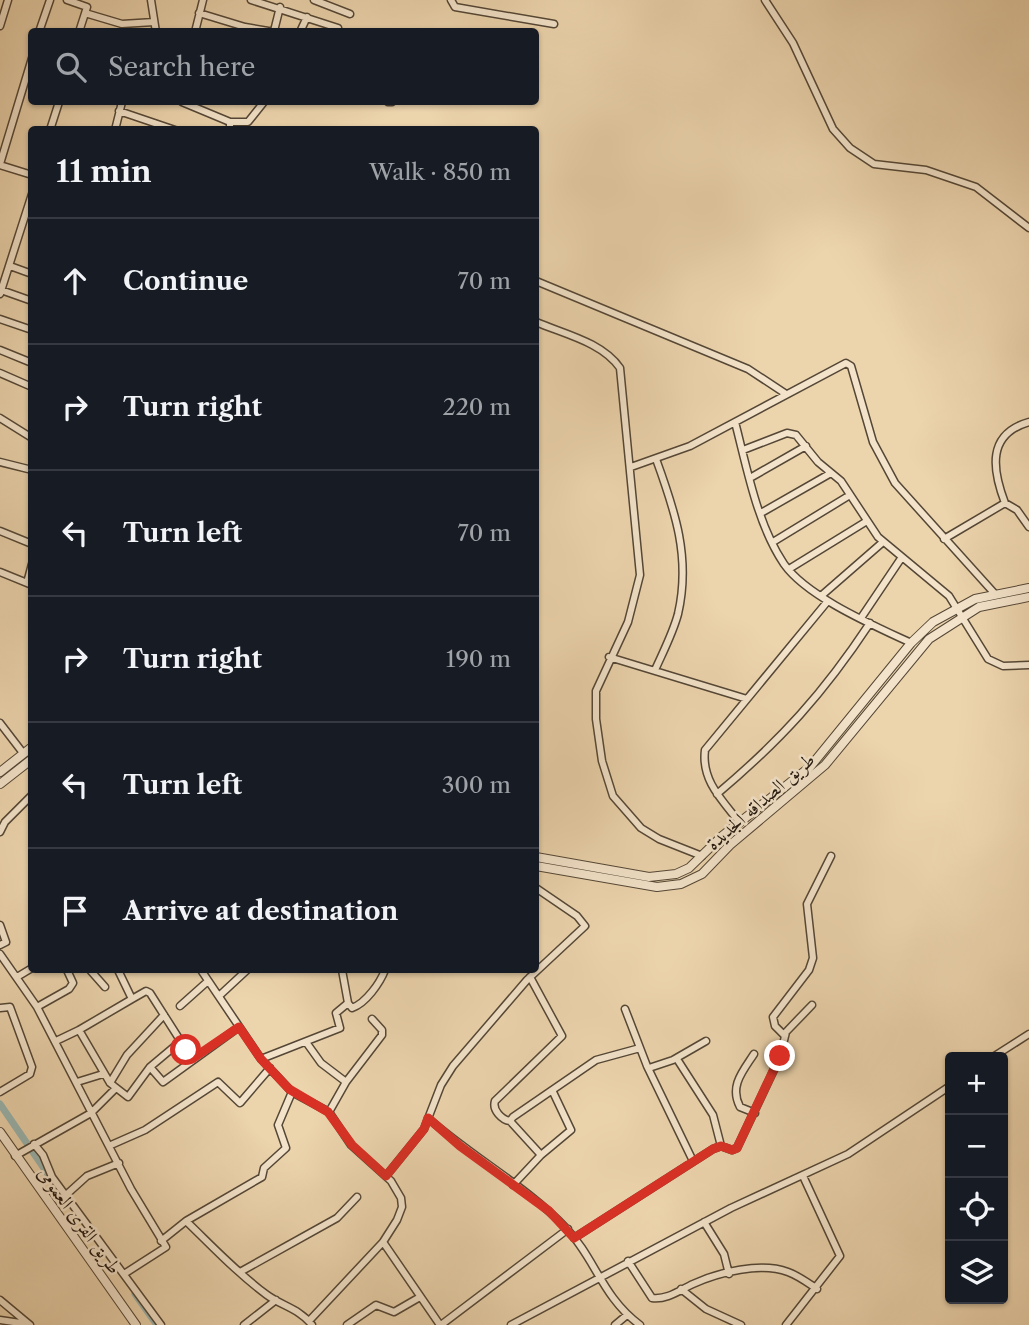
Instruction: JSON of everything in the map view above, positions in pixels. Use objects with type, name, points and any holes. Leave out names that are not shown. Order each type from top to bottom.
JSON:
[{"type":"street","points":[[0,26],[8,0]]},
{"type":"street","points":[[40,28],[50,0]]},
{"type":"street","points":[[67,0],[121,24],[154,22]]},
{"type":"street","points":[[151,0],[155,28]]},
{"type":"street","points":[[196,28],[202,0]]},
{"type":"street","points":[[251,0],[338,28]]},
{"type":"street","points":[[314,0],[351,13]]},
{"type":"street","points":[[451,0],[451,5],[455,7],[554,24]]},
{"type":"street","points":[[765,0],[793,43],[833,129],[850,148],[874,164],[926,170],[976,187],[1029,228]]},
{"type":"street","points":[[80,28],[87,7]]},
{"type":"street","points":[[275,28],[280,8]]},
{"type":"street","points":[[199,13],[241,28]]},
{"type":"street","points":[[302,28],[307,17]]},
{"type":"street","points":[[28,71],[0,165],[28,174]]},
{"type":"street","points":[[54,126],[58,105]]},
{"type":"street","points":[[116,126],[121,105]]},
{"type":"street","points":[[189,105],[230,126],[248,122],[259,105]]},
{"type":"street","points":[[119,111],[163,126]]},
{"type":"street","points":[[28,207],[1,292],[28,300]]},
{"type":"street","points":[[10,266],[28,273]]},
{"type":"street","points":[[539,282],[748,369],[786,394]]},
{"type":"street","points":[[0,319],[28,329]]},
{"type":"street","points":[[539,323],[601,349],[613,357],[620,368],[640,575],[628,622],[609,657],[596,691],[596,719],[602,761],[613,796],[641,828],[659,839],[714,861]]},
{"type":"street","points":[[0,350],[28,361]]},
{"type":"street","points":[[631,467],[690,446],[786,394],[849,364],[877,454],[895,483],[995,594]]},
{"type":"street","points":[[0,373],[28,385]]},
{"type":"street","points":[[1,419],[28,436]]},
{"type":"street","points":[[735,422],[761,513],[773,542],[789,569],[824,599],[920,649]]},
{"type":"street","points":[[1028,425],[1003,435],[995,453],[997,483],[1005,503],[1017,510],[1029,527]]},
{"type":"street","points":[[743,450],[791,433],[850,495],[883,542],[949,596],[988,659],[1003,666],[1029,665]]},
{"type":"street","points":[[750,478],[806,446]]},
{"type":"street","points":[[655,670],[678,614],[684,557],[678,518],[656,459]]},
{"type":"street","points":[[0,462],[28,469]]},
{"type":"street","points":[[761,513],[831,473]]},
{"type":"street","points":[[773,542],[850,495]]},
{"type":"street","points":[[944,539],[991,508],[1005,503]]},
{"type":"street","points":[[789,569],[867,520]]},
{"type":"street","points":[[0,531],[28,542]]},
{"type":"street","points":[[746,832],[717,794],[706,772],[705,751],[824,599],[883,542]]},
{"type":"street","points":[[861,618],[902,557]]},
{"type":"street","points":[[0,572],[28,584]]},
{"type":"street","name":"طريق الصداقه الجديدة","points":[[539,858],[649,877],[676,874],[702,856],[825,751],[911,643],[933,622],[957,607],[995,594],[1029,588]]},
{"type":"street","name":"طريق الصداقه الجديدة","points":[[539,867],[657,887],[692,880],[825,765],[920,649],[961,617],[989,604],[1029,597]]},
{"type":"street","points":[[717,794],[789,731],[834,677],[870,623]]},
{"type":"street","points":[[609,657],[747,699]]},
{"type":"street","points":[[0,723],[23,753]]},
{"type":"street","points":[[0,772],[28,750]]},
{"type":"street","points":[[0,785],[28,762]]},
{"type":"street","points":[[0,832],[5,822],[28,799]]},
{"type":"street","points":[[785,1036],[775,1026],[773,1017],[809,970],[814,958],[807,904],[831,856]]},
{"type":"street","points":[[539,890],[577,916],[585,926],[539,969]]},
{"type":"street","points":[[0,925],[2,942]]},
{"type":"street","points":[[0,954],[37,1007],[91,1113],[162,1241],[165,1250],[124,1274]]},
{"type":"street","points":[[17,977],[28,970]]},
{"type":"street","points":[[37,1007],[69,989],[73,983],[68,973]]},
{"type":"street","points":[[92,973],[104,987]]},
{"type":"street","points":[[119,973],[132,999]]},
{"type":"street","points":[[186,1221],[240,1272],[310,1323],[383,1242],[402,1207],[401,1198],[386,1176],[352,1145],[328,1112],[292,1092],[261,1059],[203,973]]},
{"type":"street","points":[[219,996],[244,973]]},
{"type":"street","points":[[343,973],[348,1003],[352,1008],[377,984],[383,973]]},
{"type":"street","points":[[386,1176],[424,1129],[441,1085],[453,1066],[534,973]]},
{"type":"street","points":[[530,977],[562,1037],[495,1101],[495,1110],[510,1121],[541,1155]]},
{"type":"street","points":[[180,1006],[208,981]]},
{"type":"street","points":[[56,1041],[148,992],[192,1059]]},
{"type":"street","points":[[261,1059],[340,1028],[336,1013],[348,1003]]},
{"type":"street","points":[[574,1238],[693,1161],[721,1146],[732,1150],[737,1148],[780,1056],[785,1036],[791,1025],[812,1005]]},
{"type":"street","points":[[0,1008],[10,1007],[32,1067],[30,1074],[0,1092]]},
{"type":"street","points":[[625,1009],[640,1048],[693,1161]]},
{"type":"street","points":[[16,1155],[91,1113],[113,1086],[127,1055],[164,1015]]},
{"type":"street","points":[[328,1112],[346,1082],[382,1035],[382,1030],[372,1019]]},
{"type":"street","points":[[150,1067],[163,1082],[239,1027]]},
{"type":"street","points":[[79,1030],[103,1073],[124,1096],[130,1096],[150,1067],[181,1041]]},
{"type":"street","points":[[1001,1052],[1029,1034]]},
{"type":"street","points":[[649,1068],[677,1059],[706,1041]]},
{"type":"street","points":[[306,1042],[321,1063],[346,1082]]},
{"type":"street","points":[[510,1121],[596,1060],[640,1048]]},
{"type":"street","points":[[754,1054],[737,1079],[736,1090],[740,1107],[755,1113]]},
{"type":"street","points":[[677,1059],[713,1115],[721,1146]]},
{"type":"street","points":[[111,1145],[145,1130],[218,1082],[240,1104],[270,1068]]},
{"type":"street","points":[[77,1082],[103,1073]]},
{"type":"street","points":[[511,1325],[572,1295],[598,1277],[704,1222],[848,1154],[945,1089]]},
{"type":"street","points":[[162,1241],[186,1221],[262,1177],[264,1168],[286,1148],[278,1125],[292,1092]]},
{"type":"street","points":[[513,1185],[541,1155],[570,1130],[553,1092]]},
{"type":"street","points":[[428,1118],[568,1229],[626,1315],[640,1325]]},
{"type":"street","name":"طريق القرى العمومى","points":[[0,1132],[136,1325]]},
{"type":"street","points":[[33,1145],[161,1325]]},
{"type":"street","points":[[66,1195],[86,1176],[119,1163]]},
{"type":"street","points":[[786,1325],[817,1289],[840,1254],[818,1214],[803,1176]]},
{"type":"street","points":[[240,1272],[337,1218],[357,1197]]},
{"type":"street","points":[[704,1222],[724,1254],[729,1274]]},
{"type":"street","points":[[383,1242],[441,1325],[568,1229]]},
{"type":"street","points":[[628,1261],[652,1298],[668,1297],[681,1289],[729,1274],[766,1268],[795,1275],[817,1289]]},
{"type":"street","points":[[681,1289],[706,1309],[741,1325]]},
{"type":"street","points":[[346,1325],[376,1305],[394,1312],[420,1297]]},
{"type":"street","points":[[0,1300],[29,1324]]},
{"type":"street","points":[[244,1325],[276,1300]]},
{"type":"street","points":[[615,1325],[626,1315]]},
{"type":"street","points":[[0,1320],[29,1324]]},
{"type":"waterway","points":[[0,1104],[52,1180]]},
{"type":"waterway","points":[[135,1294],[157,1325]]},
{"type":"route","points":[[186,1050],[192,1059],[239,1027],[261,1059],[289,1089],[328,1112],[352,1145],[386,1176],[424,1129],[428,1118],[460,1146],[549,1211],[574,1238],[713,1149],[721,1146],[732,1150],[737,1148],[752,1122],[780,1056]]}]
